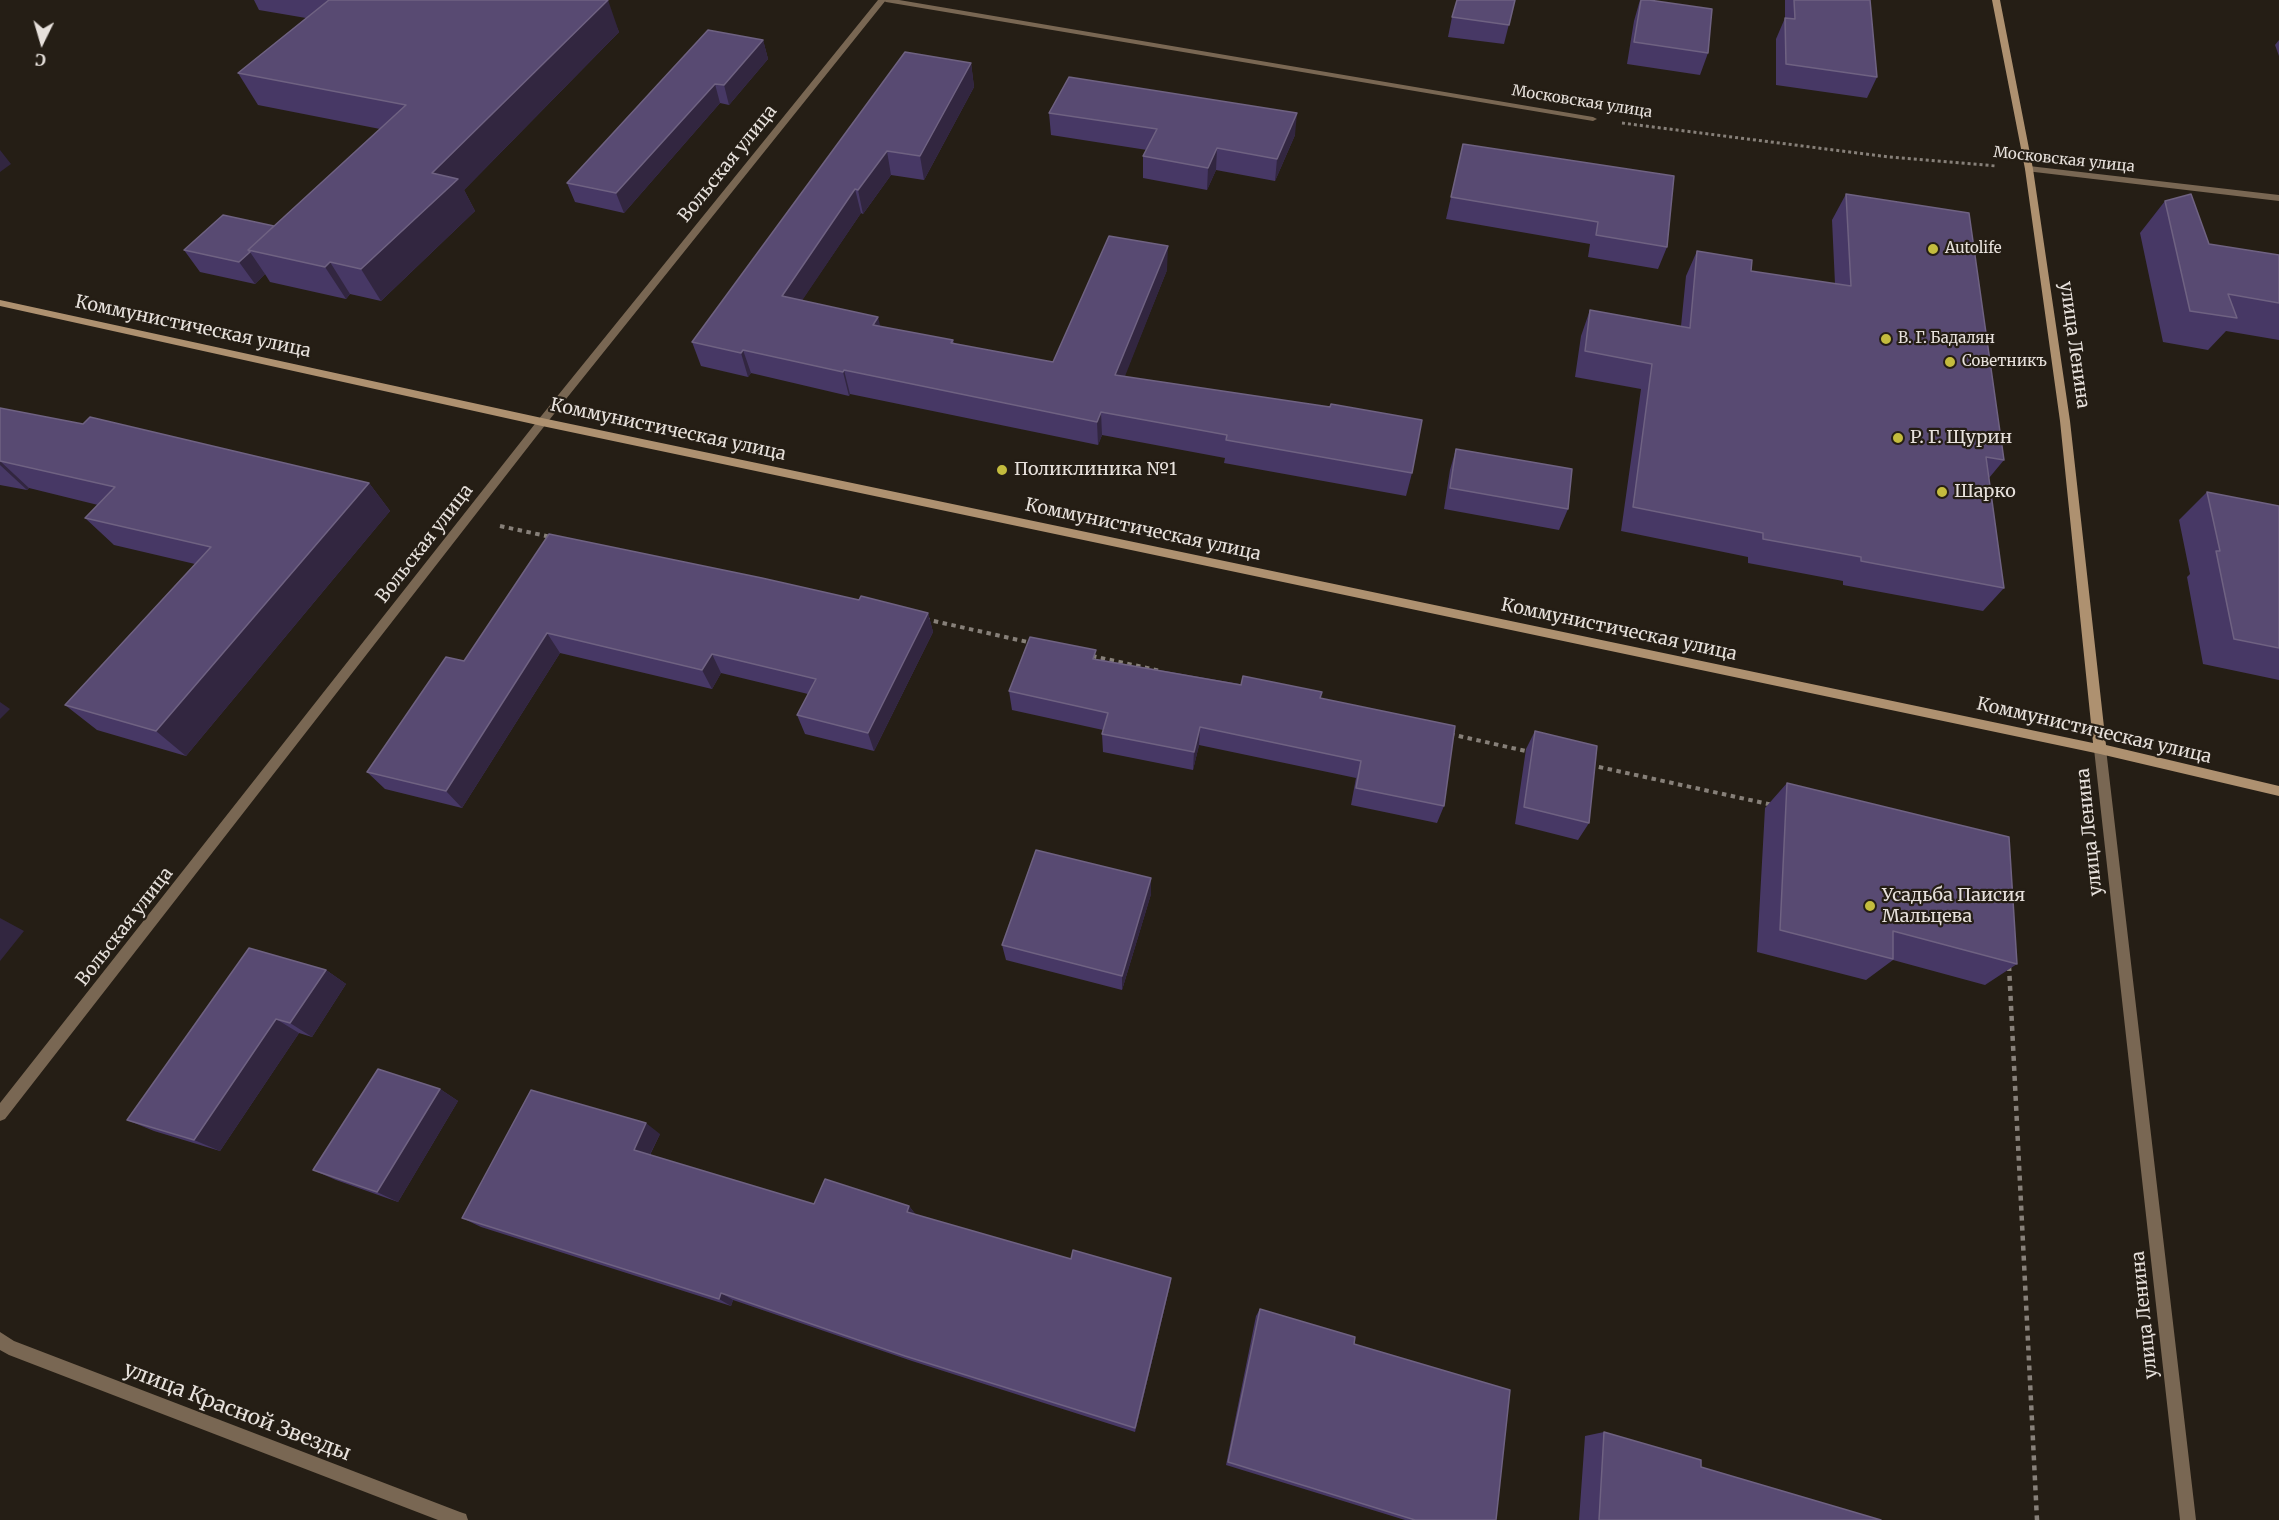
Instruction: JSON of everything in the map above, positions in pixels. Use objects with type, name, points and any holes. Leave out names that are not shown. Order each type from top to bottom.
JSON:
[{"type":"main road","name":"улица Ленина","points":[[1996,0],[2029,169],[2065,421],[2100,749]]},
{"type":"main road","name":"Коммунистическая улица","points":[[0,303],[542,422],[2100,749],[2279,791]]},
{"type":"street","name":"Московская улица","points":[[884,0],[1593,119]]},
{"type":"street","name":"Вольская улица","points":[[0,1114],[542,422],[884,0]]},
{"type":"street","name":"Московская улица","points":[[2029,169],[2279,198]]},
{"type":"street","name":"улица Ленина","points":[[2100,749],[2188,1520]]},
{"type":"street","name":"улица Красной Звезды","points":[[0,1340],[9,1347],[460,1520]]},
{"type":"path","name":"Московская улица","points":[[1593,119],[1889,157],[2029,169]]},
{"type":"path","points":[[466,519],[559,539]]},
{"type":"path","points":[[920,618],[1037,644]]},
{"type":"path","points":[[1083,654],[1165,672]]},
{"type":"path","points":[[1444,733],[1537,753]]},
{"type":"path","points":[[1584,764],[1782,807]]},
{"type":"path","points":[[2009,962],[2037,1520]]},
{"type":"building","points":[[329,0],[608,0],[432,173],[458,179],[361,269],[330,262],[325,267],[248,250],[406,105],[238,73]]},
{"type":"building","points":[[1457,0],[1515,0],[1509,25],[1452,17]]},
{"type":"building","points":[[1641,0],[1712,9],[1708,53],[1634,42]]},
{"type":"building","points":[[1794,0],[1870,0],[1877,77],[1786,64],[1785,18],[1795,19]]},
{"type":"building","points":[[708,30],[763,40],[724,85],[715,84],[616,193],[567,183]]},
{"type":"building","points":[[905,52],[971,63],[920,156],[887,151],[858,190],[855,189],[782,296],[878,317],[873,325],[953,340],[951,343],[1053,362],[1109,236],[1168,246],[1115,375],[1330,407],[1331,404],[1422,420],[1412,473],[1226,440],[1227,435],[1101,412],[1097,422],[743,350],[741,353],[692,342]]},
{"type":"building","points":[[1069,77],[1297,113],[1277,159],[1217,148],[1208,168],[1143,156],[1157,129],[1049,113]]},
{"type":"building","points":[[1463,144],[1674,176],[1667,247],[1596,235],[1598,222],[1451,197]]},
{"type":"building","points":[[1846,194],[1969,213],[2004,460],[1986,457],[2004,588],[1861,561],[1861,557],[1763,539],[1763,533],[1633,507],[1652,364],[1585,351],[1590,310],[1690,328],[1697,251],[1752,260],[1751,271],[1851,286]]},
{"type":"building","points":[[2191,194],[2209,244],[2279,255],[2279,303],[2228,294],[2237,318],[2190,311],[2165,201]]},
{"type":"building","points":[[223,215],[274,226],[248,250],[250,252],[239,262],[184,250]]},
{"type":"building","points":[[0,408],[83,424],[90,417],[369,483],[156,731],[65,705],[211,547],[85,518],[115,487],[0,461]]},
{"type":"building","points":[[1456,449],[1572,469],[1568,509],[1450,488]]},
{"type":"building","points":[[2207,492],[2279,506],[2279,648],[2234,639],[2216,551],[2220,551]]},
{"type":"building","points":[[549,534],[859,600],[861,596],[928,613],[868,733],[797,715],[816,679],[712,654],[702,670],[547,633],[446,791],[367,772],[446,657],[464,661]]},
{"type":"building","points":[[1030,637],[1096,650],[1093,659],[1241,685],[1243,676],[1322,692],[1320,698],[1455,726],[1444,806],[1356,788],[1361,761],[1200,727],[1194,752],[1102,734],[1108,713],[1009,691]]},
{"type":"building","points":[[1535,731],[1597,746],[1589,823],[1524,807]]},
{"type":"building","name":"Усадьба Паисия Мальцева","points":[[1787,783],[2009,837],[2017,964],[1893,931],[1893,959],[1780,930]]},
{"type":"building","points":[[1036,850],[1151,878],[1122,976],[1002,945]]},
{"type":"building","points":[[249,948],[326,970],[290,1023],[276,1019],[194,1140],[127,1120]]},
{"type":"building","points":[[378,1069],[440,1089],[377,1192],[313,1170]]},
{"type":"building","points":[[531,1090],[646,1123],[634,1150],[814,1204],[825,1179],[909,1206],[907,1212],[1071,1259],[1073,1250],[1171,1278],[1135,1428],[905,1356],[721,1293],[719,1299],[462,1218]]},
{"type":"building","points":[[1260,1309],[1355,1337],[1354,1344],[1510,1390],[1496,1520],[1415,1520],[1228,1462]]},
{"type":"building","points":[[1604,1432],[1701,1460],[1701,1467],[1881,1520],[1599,1520]]},
{"type":"place","name":"Autolife","points":[[1933,249]]},
{"type":"place","name":"В. Г. Бадалян","points":[[1886,339]]},
{"type":"place","name":"Советникъ","points":[[1950,362]]},
{"type":"place","name":"Р. Г. Щурин","points":[[1898,438]]},
{"type":"place","name":"Поликлиника №1","points":[[1002,470]]},
{"type":"place","name":"Шарко","points":[[1942,492]]},
{"type":"place","name":"Усадьба Паисия Мальцева","points":[[1870,906]]}]
